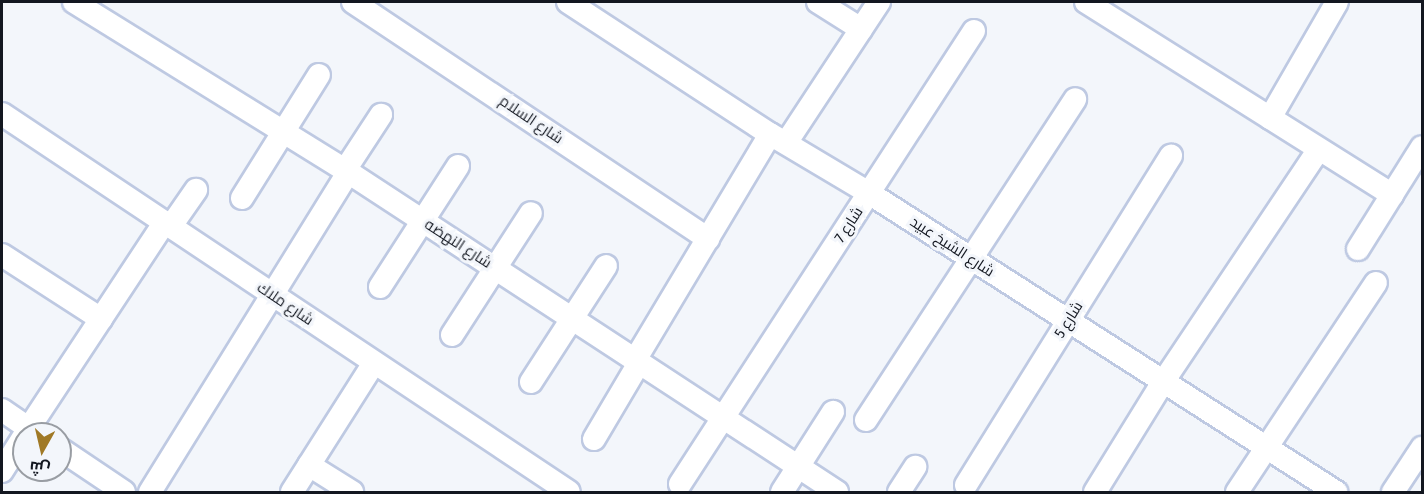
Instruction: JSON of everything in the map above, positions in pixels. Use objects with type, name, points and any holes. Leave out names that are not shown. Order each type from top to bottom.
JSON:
[{"type":"street","name":"شارع النهضه","points":[[74,2],[283,131],[837,492]]},
{"type":"street","name":"شارع السلام","points":[[353,2],[708,238]]},
{"type":"street","name":"شارع الشيخ عبيد","points":[[568,2],[1336,492]]},
{"type":"street","points":[[818,2],[861,29]]},
{"type":"street","points":[[594,439],[708,238],[778,138],[879,2]]},
{"type":"street","points":[[1086,2],[1392,195]]},
{"type":"street","points":[[1270,118],[1336,2]]},
{"type":"street","name":"شارع 7","points":[[680,484],[974,31]]},
{"type":"street","points":[[242,198],[319,75]]},
{"type":"street","points":[[866,420],[1075,99]]},
{"type":"street","name":"شارع ملاك","points":[[2,114],[569,492]]},
{"type":"street","points":[[150,492],[381,115]]},
{"type":"street","points":[[1358,249],[1422,147]]},
{"type":"street","points":[[1095,492],[1163,382],[1319,149]]},
{"type":"street","name":"شارع 5","points":[[966,484],[1171,156]]},
{"type":"street","points":[[380,287],[458,166]]},
{"type":"street","points":[[36,422],[101,320],[168,224],[196,190]]},
{"type":"street","points":[[452,335],[531,213]]},
{"type":"street","points":[[2,255],[101,320]]},
{"type":"street","points":[[531,382],[606,266]]},
{"type":"street","points":[[1238,492],[1376,283]]},
{"type":"street","points":[[292,492],[375,363]]},
{"type":"street","points":[[2,410],[16,422]]},
{"type":"street","points":[[782,492],[833,412]]},
{"type":"street","points":[[1393,492],[1422,448]]},
{"type":"street","points":[[2,471],[12,457]]},
{"type":"street","points":[[72,457],[124,492]]},
{"type":"street","points":[[309,465],[352,492]]},
{"type":"street","points":[[899,492],[915,467]]}]
